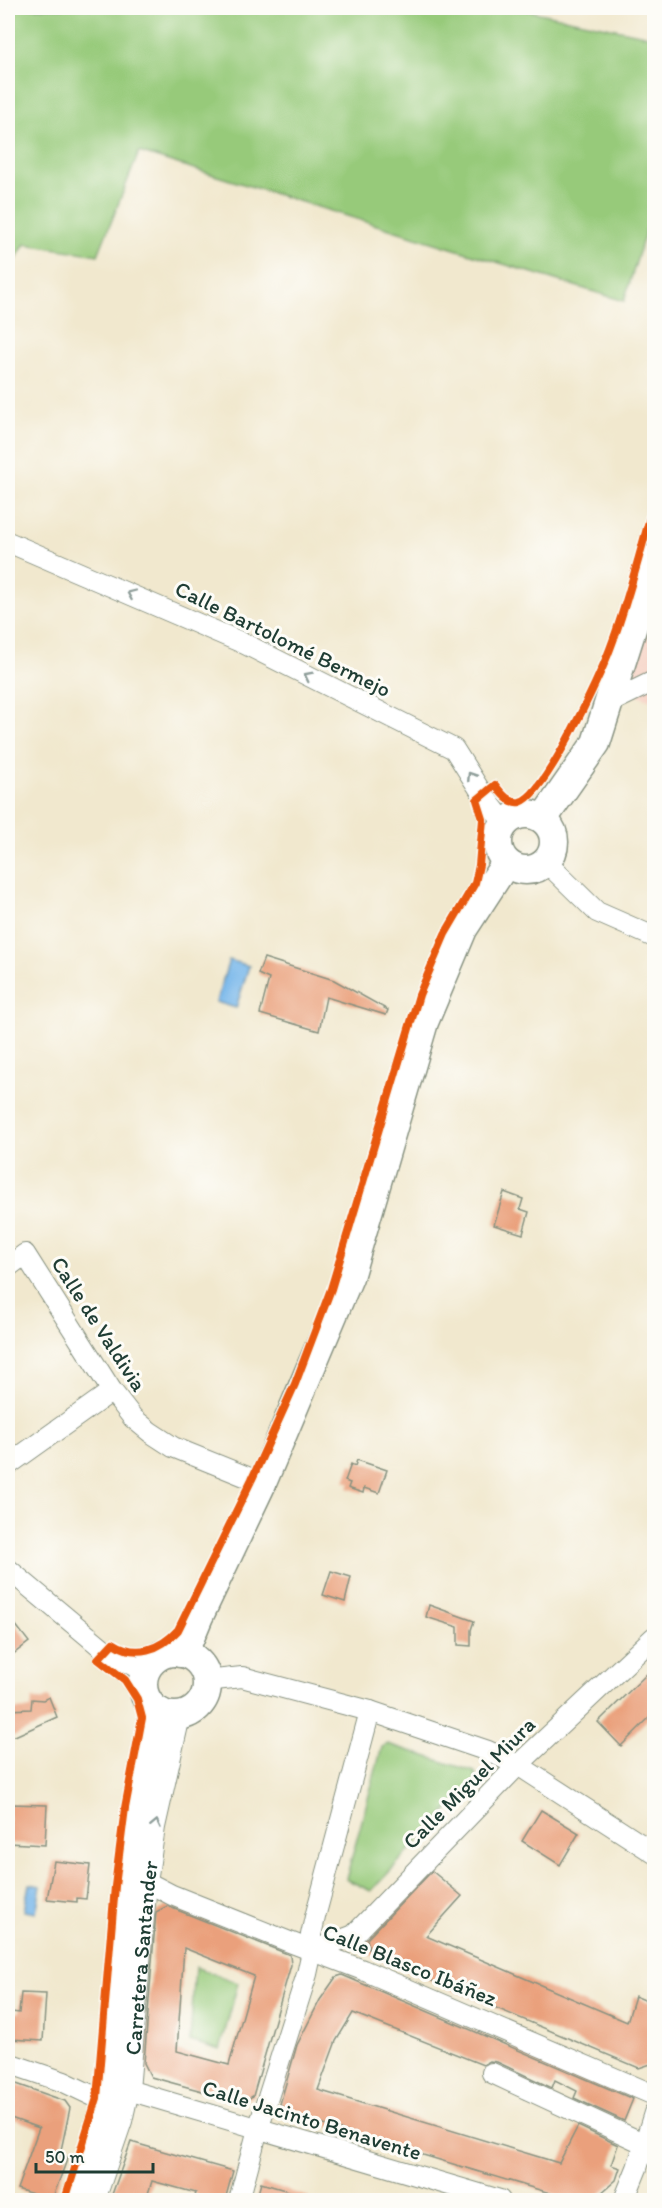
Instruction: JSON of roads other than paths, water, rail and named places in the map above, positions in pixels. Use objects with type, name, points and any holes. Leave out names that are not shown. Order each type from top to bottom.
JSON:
[{"type":"highway","points":[[543,819],[596,743],[654,562]]},
{"type":"highway","points":[[521,814],[536,815],[543,819],[552,829],[555,839],[551,856],[546,862],[534,870],[524,871],[506,863],[499,853],[497,842],[499,832],[505,823],[521,814]]},
{"type":"highway","points":[[180,1653],[187,1645],[198,1616],[262,1483],[349,1277],[424,1022],[464,929],[506,863]]},
{"type":"highway","points":[[180,1653],[190,1656],[204,1671],[206,1691],[202,1701],[195,1708],[170,1714],[151,1706],[143,1687],[145,1672],[154,1660],[162,1655],[180,1653]]},
{"type":"highway","name":"Carretera Santander","points":[[80,2200],[116,2093],[129,1874],[139,1803],[170,1714]]},
{"type":"street","name":"Calle Bartolomé Bermejo","points":[[8,542],[245,644],[454,749],[483,795],[505,823]]},
{"type":"street","points":[[609,703],[654,681]]},
{"type":"street","points":[[546,862],[597,912],[654,937]]},
{"type":"street","name":"Calle de Valdivia","points":[[8,1267],[25,1254],[112,1391],[133,1418],[173,1447],[262,1483]]},
{"type":"street","points":[[8,1465],[112,1391]]},
{"type":"street","points":[[8,1569],[106,1651],[145,1672]]},
{"type":"street","name":"Calle Miguel Miura","points":[[312,1951],[354,1935],[518,1765],[654,1637]]},
{"type":"street","points":[[206,1681],[242,1677],[370,1711],[488,1751],[518,1765],[654,1853]]},
{"type":"street","points":[[239,2200],[312,1951],[311,1935],[315,1917],[370,1711]]},
{"type":"street","name":"Carretera Santander","points":[[95,2200],[122,2121],[116,2093],[170,1714]]},
{"type":"street","name":"Calle Blasco Ibáñez","points":[[147,1882],[172,1895],[363,1970],[654,2095]]},
{"type":"street","name":"Calle Jacinto Benavente","points":[[8,2063],[64,2082],[116,2093],[258,2130],[500,2200]]},
{"type":"street","points":[[492,2073],[645,2144]]},
{"type":"street","points":[[624,2200],[654,2113]]},
{"type":"water","points":[[229,960],[249,966],[236,1008],[216,1002]]},
{"type":"water","points":[[29,1884],[41,1886],[36,1913],[24,1911]]}]
